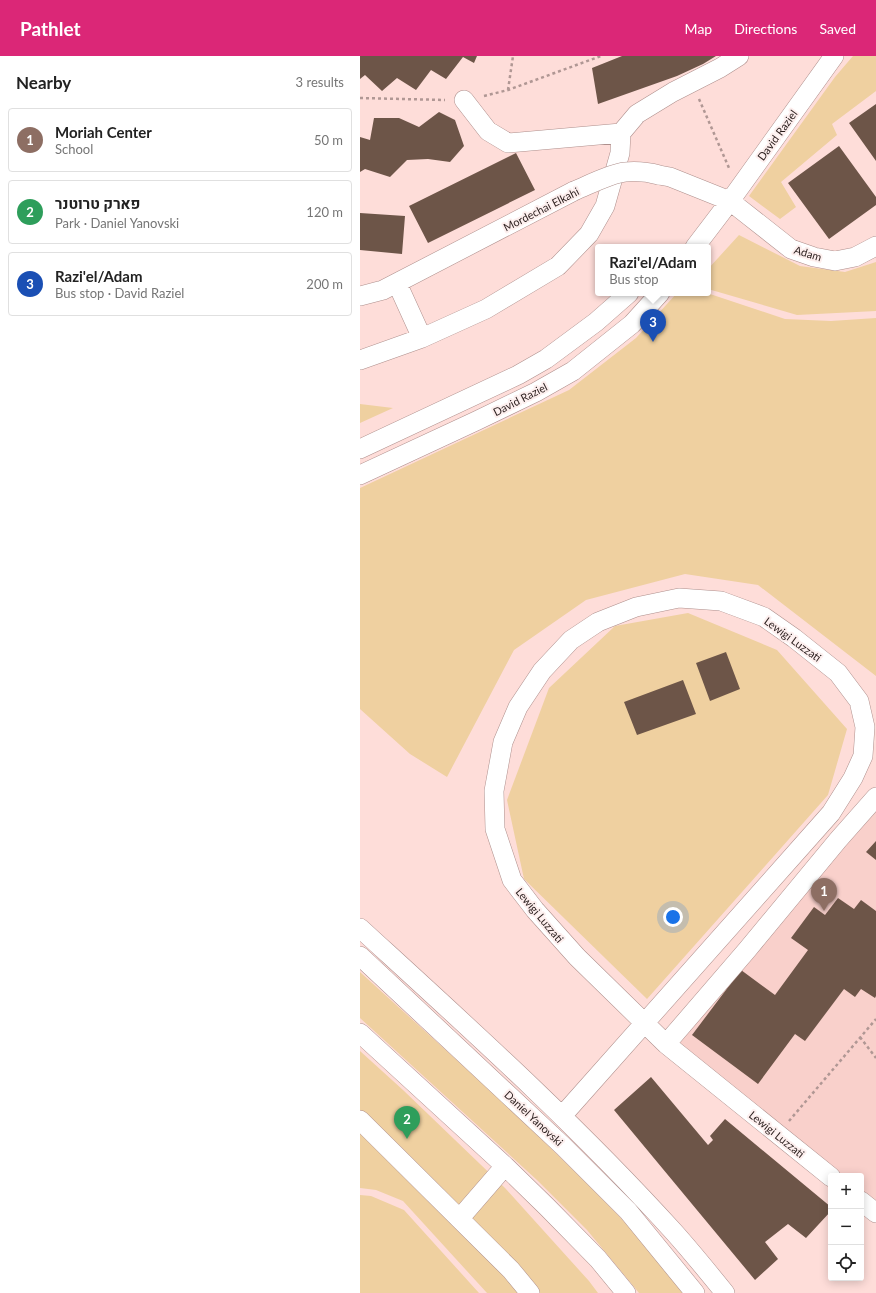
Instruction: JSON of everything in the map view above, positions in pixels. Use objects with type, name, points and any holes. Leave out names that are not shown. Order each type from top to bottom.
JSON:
[{"type":"street","points":[[360,360],[422,338],[486,309],[558,266],[589,234],[605,206],[620,153],[622,133],[637,114],[739,56]]},
{"type":"street","name":"David Raziel","points":[[697,244],[834,56]]},
{"type":"street","points":[[464,100],[488,131],[508,143],[622,133]]},
{"type":"street","name":"Mordechai Elkahi","points":[[360,296],[383,290],[574,191],[624,172],[646,172],[670,177],[729,201]]},
{"type":"street","name":"David Raziel","points":[[685,244],[729,201]]},
{"type":"street","name":"Adam","points":[[729,201],[791,249],[835,261],[854,257],[876,246]]},
{"type":"street","points":[[397,283],[422,338]]},
{"type":"street","name":"David Raziel","points":[[360,448],[511,378],[546,359],[596,322],[626,296]]},
{"type":"street","name":"David Raziel","points":[[360,475],[483,418],[536,392],[573,371],[632,324],[657,296]]},
{"type":"street","name":"Lewigi Luzzati","points":[[562,1116],[644,1023],[831,813],[853,778],[863,756],[865,728],[859,701],[838,673],[794,638],[764,617],[721,601],[679,598],[636,608],[598,622],[571,640],[542,671],[518,706],[503,742],[494,791],[495,829],[512,880],[535,910],[577,957],[644,1023],[666,1044],[828,1175]]},
{"type":"street","points":[[666,1044],[876,797]]},
{"type":"street","points":[[360,928],[562,1116],[673,1231],[725,1293]]},
{"type":"street","name":"Daniel Yanovski","points":[[360,956],[563,1146],[628,1211],[695,1293]]},
{"type":"street","points":[[360,1033],[504,1166],[598,1259],[626,1293]]},
{"type":"street","points":[[360,1120],[460,1218],[511,1270],[530,1293]]},
{"type":"street","points":[[460,1218],[504,1166]]},
{"type":"street","points":[[864,1203],[876,1213]]},
{"type":"path","points":[[508,90],[513,56]]},
{"type":"path","points":[[360,98],[464,100],[508,90],[600,56]]},
{"type":"path","points":[[692,82],[729,201]]},
{"type":"path","points":[[778,1135],[876,1019]]},
{"type":"path","points":[[860,1037],[876,1058]]},
{"type":"shaded area","points":[[853,56],[876,56],[876,91],[832,124],[837,135],[781,182],[796,207],[780,219],[749,196],[835,77]]},
{"type":"shaded area","points":[[739,235],[800,266],[845,272],[876,262],[876,311],[797,315],[711,290],[711,266]]},
{"type":"shaded area","points":[[711,294],[785,319],[831,321],[876,318],[876,676],[758,585],[685,574],[586,600],[514,650],[447,777],[410,754],[360,709],[360,488],[569,390],[636,338],[674,296],[711,296]]},
{"type":"shaded area","points":[[360,404],[393,408],[360,423]]},
{"type":"shaded area","points":[[688,613],[777,650],[847,729],[828,795],[647,999],[524,879],[507,800],[549,688],[615,626]]},
{"type":"shaded area","points":[[876,788],[876,1205],[864,1195],[864,1173],[837,1173],[667,1034]]},
{"type":"shaded area","points":[[360,972],[543,1140],[643,1242],[683,1293],[639,1293],[587,1230],[538,1181],[360,1018]]},
{"type":"shaded area","points":[[360,1051],[505,1188],[589,1281],[598,1293],[487,1293],[403,1201],[376,1190],[360,1188]]},
{"type":"shaded area","points":[[360,1195],[371,1196],[404,1210],[479,1293],[360,1293]]},
{"type":"building","points":[[360,56],[477,56],[474,63],[463,57],[446,79],[431,70],[416,90],[397,78],[382,91],[365,75],[360,79]]},
{"type":"building","points":[[622,56],[716,56],[677,76],[598,104],[592,68]]},
{"type":"building","points":[[876,104],[876,161],[849,123]]},
{"type":"building","points":[[439,112],[455,120],[464,146],[450,162],[428,159],[407,160],[390,177],[365,169],[360,172],[360,137],[370,140],[374,118],[399,118],[419,127]]},
{"type":"building","points":[[839,146],[876,197],[876,205],[829,239],[788,183]]},
{"type":"building","points":[[516,153],[535,190],[428,243],[409,206]]},
{"type":"building","points":[[360,213],[405,216],[402,254],[360,250]]},
{"type":"building","points":[[726,652],[740,689],[710,701],[696,663]]},
{"type":"building","points":[[683,680],[696,714],[637,735],[624,702]]},
{"type":"building","points":[[876,841],[876,860],[866,852]]},
{"type":"building","points":[[838,898],[854,909],[861,900],[876,911],[876,996],[875,998],[861,989],[855,997],[844,989],[805,1041],[795,1034],[758,1084],[692,1035],[741,970],[775,995],[808,950],[791,938],[814,907],[825,915]]},
{"type":"building","points":[[651,1077],[708,1145],[713,1140],[710,1136],[725,1119],[828,1205],[828,1214],[806,1238],[788,1224],[765,1242],[778,1259],[755,1280],[614,1110]]},
{"type":"place","name":"Razi'el/Adam","points":[[653,342]]},
{"type":"place","name":"Moriah Center","points":[[824,911]]},
{"type":"place","name":"פארק טרוטנר","points":[[407,1139]]}]
